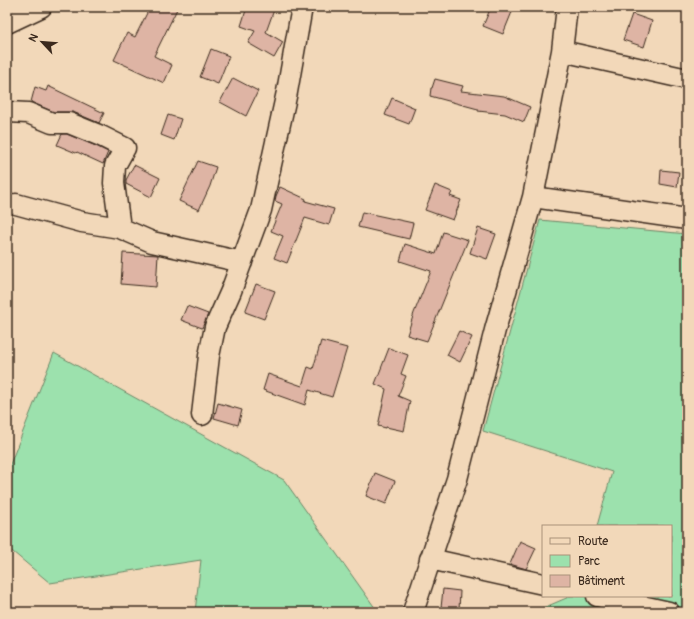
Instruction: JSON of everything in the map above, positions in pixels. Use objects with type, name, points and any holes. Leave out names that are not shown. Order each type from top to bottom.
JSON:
[{"type":"street","points":[[7,22],[41,7]]},
{"type":"street","points":[[202,415],[209,356],[215,327],[242,262],[261,210],[287,92],[302,7]]},
{"type":"street","points":[[413,612],[457,479],[493,337],[533,197],[562,51],[567,7]]},
{"type":"street","points":[[562,51],[687,79]]},
{"type":"street","points":[[7,112],[28,113],[52,122],[69,123],[125,148],[115,166],[114,183],[120,228]]},
{"type":"street","points":[[533,197],[687,220]]},
{"type":"street","points":[[16,204],[82,222],[120,228],[152,242],[242,262]]},
{"type":"street","points":[[430,559],[542,584]]},
{"type":"street","points":[[602,597],[669,612]]},
{"type":"green space","points":[[540,220],[687,234],[687,612],[534,612],[569,597],[672,597],[672,525],[597,525],[612,472],[483,431]]},
{"type":"green space","points":[[54,353],[284,480],[378,612],[195,612],[201,560],[50,583],[7,547],[7,472]]},
{"type":"building","points":[[150,7],[178,7],[154,56],[172,65],[164,83],[114,60],[127,33],[135,37]]},
{"type":"building","points":[[247,7],[275,7],[266,32],[283,42],[274,58],[248,43],[255,31],[241,26]]},
{"type":"building","points":[[491,7],[514,7],[503,34],[483,26]]},
{"type":"building","points":[[632,14],[652,21],[644,47],[623,40]]},
{"type":"building","points":[[211,49],[229,56],[218,84],[200,77]]},
{"type":"building","points":[[233,78],[258,91],[246,116],[220,102]]},
{"type":"building","points":[[435,79],[463,86],[461,91],[504,96],[530,107],[524,122],[505,114],[478,111],[478,109],[430,96],[431,88]]},
{"type":"building","points":[[48,86],[104,113],[99,123],[73,112],[54,112],[31,102],[35,87],[46,91]]},
{"type":"building","points":[[392,98],[415,108],[409,124],[385,115]]},
{"type":"building","points":[[168,115],[181,119],[174,140],[161,135]]},
{"type":"building","points":[[62,134],[67,134],[108,152],[103,164],[57,145]]},
{"type":"building","points":[[198,161],[216,167],[210,186],[199,210],[179,201]]},
{"type":"building","points":[[134,165],[160,178],[151,197],[126,184],[126,180]]},
{"type":"building","points":[[661,170],[679,172],[677,187],[660,184]]},
{"type":"building","points":[[435,185],[452,192],[450,196],[461,200],[453,220],[425,210]]},
{"type":"building","points":[[280,187],[306,199],[305,201],[334,209],[329,225],[305,218],[287,263],[274,258],[283,236],[271,231],[282,204],[275,201]]},
{"type":"building","points":[[362,212],[413,223],[409,239],[358,227]]},
{"type":"building","points":[[478,228],[496,234],[487,259],[470,253]]},
{"type":"building","points":[[443,232],[468,240],[427,341],[407,335],[431,271],[400,261],[405,244],[436,254]]},
{"type":"building","points":[[123,253],[158,255],[156,287],[121,284]]},
{"type":"building","points":[[256,284],[275,291],[264,319],[245,312]]},
{"type":"building","points":[[187,306],[208,314],[202,328],[181,320]]},
{"type":"building","points":[[459,331],[472,337],[460,362],[447,355]]},
{"type":"building","points":[[321,341],[347,348],[332,397],[309,390],[305,405],[263,390],[268,374],[302,386],[308,367],[313,369]]},
{"type":"building","points":[[389,348],[408,355],[401,374],[406,376],[398,396],[410,401],[404,431],[378,426],[386,389],[375,384]]},
{"type":"building","points":[[218,403],[242,410],[238,425],[214,418]]},
{"type":"building","points":[[375,473],[395,481],[386,504],[366,496]]},
{"type":"building","points":[[520,541],[536,548],[526,569],[510,564]]},
{"type":"building","points":[[443,589],[460,591],[459,610],[441,608]]}]
